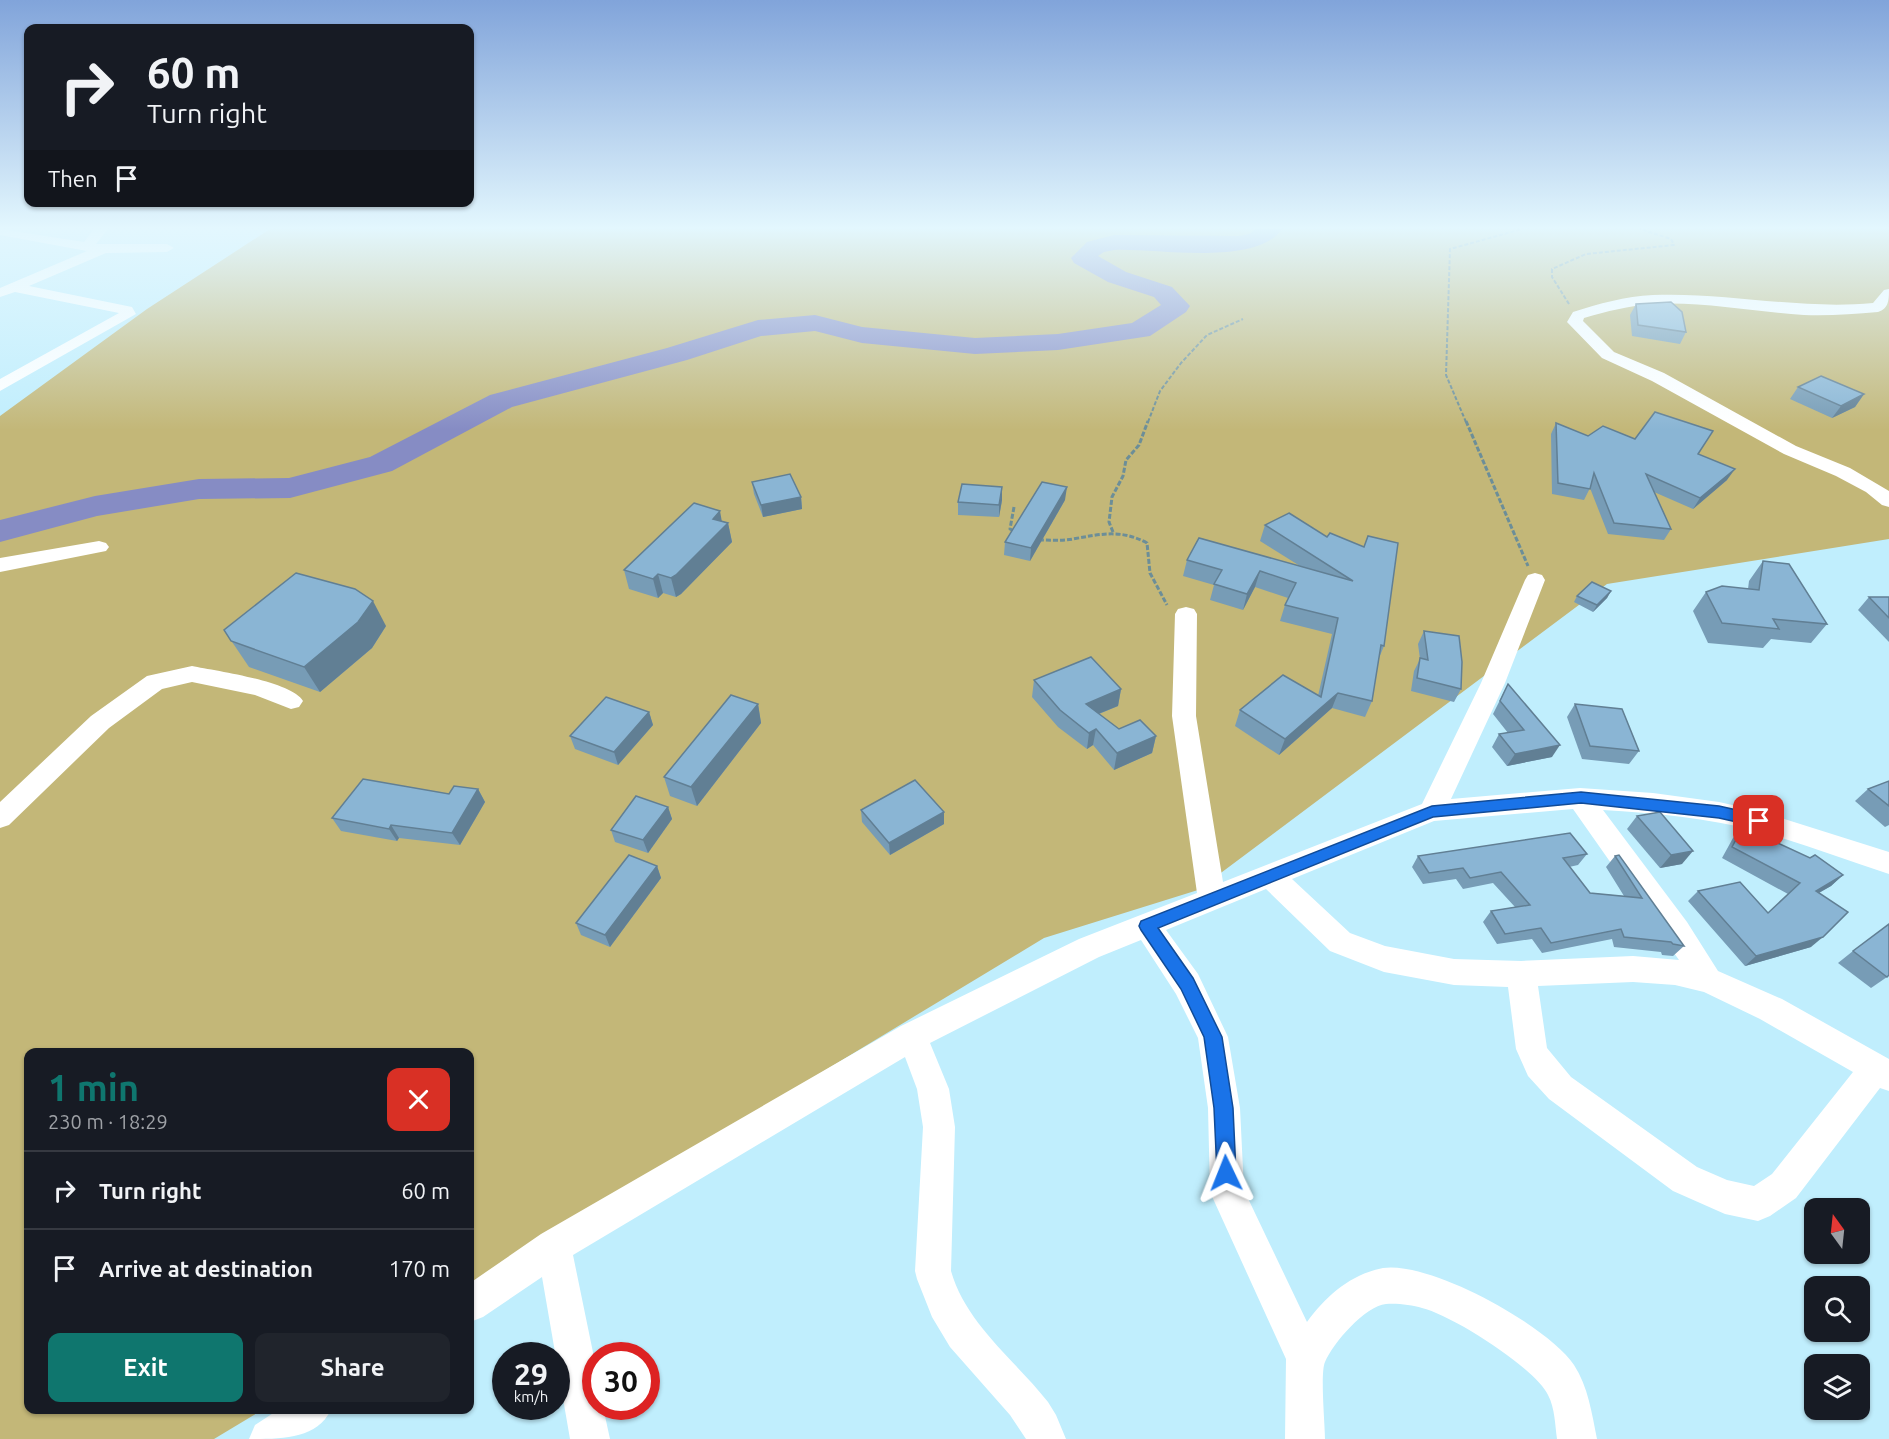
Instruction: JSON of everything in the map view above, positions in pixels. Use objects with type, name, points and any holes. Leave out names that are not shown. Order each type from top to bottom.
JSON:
[{"type":"street","points":[[0,386],[128,314],[127,310],[58,296]]},
{"type":"street","points":[[1887,296],[1878,307],[1856,311],[1811,312],[1724,302],[1657,298],[1590,310],[1578,315],[1575,322],[1608,355],[1658,377],[1790,450],[1843,472],[1873,488],[1889,501]]},
{"type":"street","points":[[0,565],[99,547]]},
{"type":"street","points":[[1432,812],[1493,682],[1535,580]]},
{"type":"street","points":[[1186,614],[1184,716],[1212,900]]},
{"type":"street","points":[[0,818],[100,722],[155,682],[192,674],[260,688],[291,701]]},
{"type":"street","points":[[1581,798],[1677,930],[1708,980]]},
{"type":"street","points":[[474,1301],[554,1247],[912,1036],[1089,948],[1432,812],[1581,798],[1719,812],[1790,831],[1889,863]]},
{"type":"street","points":[[1270,877],[1340,942],[1384,959],[1454,972],[1521,974],[1633,969],[1675,972],[1708,980],[1772,1009],[1883,1072],[1784,1186],[1758,1204],[1725,1197],[1685,1179],[1560,1088],[1539,1065],[1532,1049],[1521,974]]},
{"type":"street","points":[[1147,926],[1187,984],[1213,1037],[1224,1108],[1227,1192],[1305,1358],[1305,1439]]},
{"type":"street","points":[[912,1036],[933,1089],[939,1127],[933,1271],[936,1284],[962,1332],[1038,1421],[1046,1439]]},
{"type":"street","points":[[554,1247],[590,1439]]},
{"type":"street","points":[[1305,1358],[1331,1320],[1365,1291],[1386,1286],[1426,1290],[1490,1321],[1543,1359],[1561,1379],[1571,1403],[1577,1439]]},
{"type":"street","points":[[269,1439],[306,1414]]},
{"type":"path","points":[[1449,296],[1446,375],[1535,580]]},
{"type":"path","points":[[1564,296],[1578,315]]},
{"type":"path","points":[[1113,532],[1109,522],[1112,497],[1123,476],[1126,460],[1138,445],[1160,391],[1180,363],[1207,336],[1243,319]]},
{"type":"path","points":[[1014,507],[1010,529],[1020,534]]},
{"type":"path","points":[[1029,540],[1070,540],[1113,532],[1132,534],[1147,543],[1150,554],[1148,568],[1160,596],[1168,607],[1186,614]]},
{"type":"shaded area","points":[[167,296],[1889,296],[1889,539],[1607,584],[1198,890],[1044,938],[474,1283],[474,1048],[24,1048],[24,1414],[255,1414],[214,1439],[0,1439],[0,416]]},
{"type":"building","points":[[1671,302],[1682,312],[1686,332],[1638,325],[1636,304]]},
{"type":"building","points":[[1821,376],[1864,394],[1841,406],[1798,387]]},
{"type":"building","points":[[1655,412],[1713,431],[1698,454],[1735,469],[1700,498],[1646,474],[1671,529],[1614,523],[1594,473],[1590,489],[1558,483],[1556,423],[1588,436],[1603,426],[1635,439]]},
{"type":"building","points":[[790,474],[801,497],[761,505],[752,482]]},
{"type":"building","points":[[1042,482],[1067,487],[1031,548],[1005,542]]},
{"type":"building","points":[[962,484],[1002,487],[999,505],[958,502]]},
{"type":"building","points":[[694,503],[720,511],[713,519],[728,523],[676,575],[671,578],[658,574],[653,579],[624,570]]},
{"type":"building","points":[[1289,513],[1327,537],[1330,533],[1364,547],[1368,536],[1398,543],[1384,646],[1381,645],[1372,701],[1338,693],[1285,739],[1240,710],[1283,675],[1321,697],[1338,618],[1285,605],[1296,583],[1260,571],[1247,594],[1214,584],[1222,570],[1187,560],[1199,538],[1353,581],[1265,525]]},
{"type":"building","points":[[1763,561],[1789,564],[1827,624],[1773,619],[1779,629],[1722,623],[1706,592],[1722,586],[1759,590]]},
{"type":"building","points":[[296,573],[355,589],[373,601],[358,622],[304,667],[231,641],[224,630]]},
{"type":"building","points":[[1592,582],[1611,591],[1597,605],[1577,596]]},
{"type":"building","points":[[1869,597],[1889,597],[1889,618]]},
{"type":"building","points":[[1424,631],[1459,636],[1462,662],[1461,689],[1417,678],[1420,658],[1428,660]]},
{"type":"building","points":[[1091,657],[1121,689],[1086,704],[1119,729],[1140,720],[1156,736],[1117,753],[1096,729],[1089,733],[1060,710],[1034,680]]},
{"type":"building","points":[[1508,684],[1560,745],[1515,754],[1499,734],[1524,730],[1500,701]]},
{"type":"building","points":[[731,695],[758,704],[691,787],[664,777]]},
{"type":"building","points":[[606,697],[649,712],[614,752],[570,736]]},
{"type":"building","points":[[1575,704],[1622,709],[1639,751],[1590,746]]},
{"type":"building","points":[[363,779],[449,794],[454,786],[478,789],[452,833],[391,825],[389,829],[332,818]]},
{"type":"building","points":[[915,780],[944,812],[889,843],[861,810]]},
{"type":"building","points":[[1889,781],[1889,806],[1868,789]]},
{"type":"building","points":[[636,796],[668,807],[643,840],[611,830]]},
{"type":"building","points":[[1660,812],[1693,851],[1671,855],[1637,816]]},
{"type":"building","points":[[1743,827],[1810,858],[1815,855],[1843,875],[1816,891],[1848,912],[1823,937],[1756,956],[1698,891],[1740,882],[1768,913],[1800,883],[1732,847]]},
{"type":"building","points":[[1570,833],[1587,854],[1563,858],[1590,893],[1642,898],[1615,856],[1619,855],[1684,946],[1671,942],[1624,937],[1621,929],[1551,943],[1541,928],[1505,934],[1491,911],[1530,905],[1501,872],[1470,878],[1463,868],[1429,873],[1418,856]]},
{"type":"building","points":[[629,855],[657,866],[605,935],[576,923]]},
{"type":"building","points":[[1889,924],[1889,975],[1887,977],[1853,951]]},
{"type":"waterway","points":[[0,531],[95,506],[199,489],[290,488],[381,464],[501,401],[677,354],[758,328],[815,323],[862,335],[975,346],[1058,342],[1140,330],[1177,306],[1167,296]]},
{"type":"route","points":[[1226,1173],[1224,1108],[1213,1037],[1187,984],[1147,926],[1432,812],[1484,805],[1581,798],[1653,803],[1719,812],[1759,821]]}]
